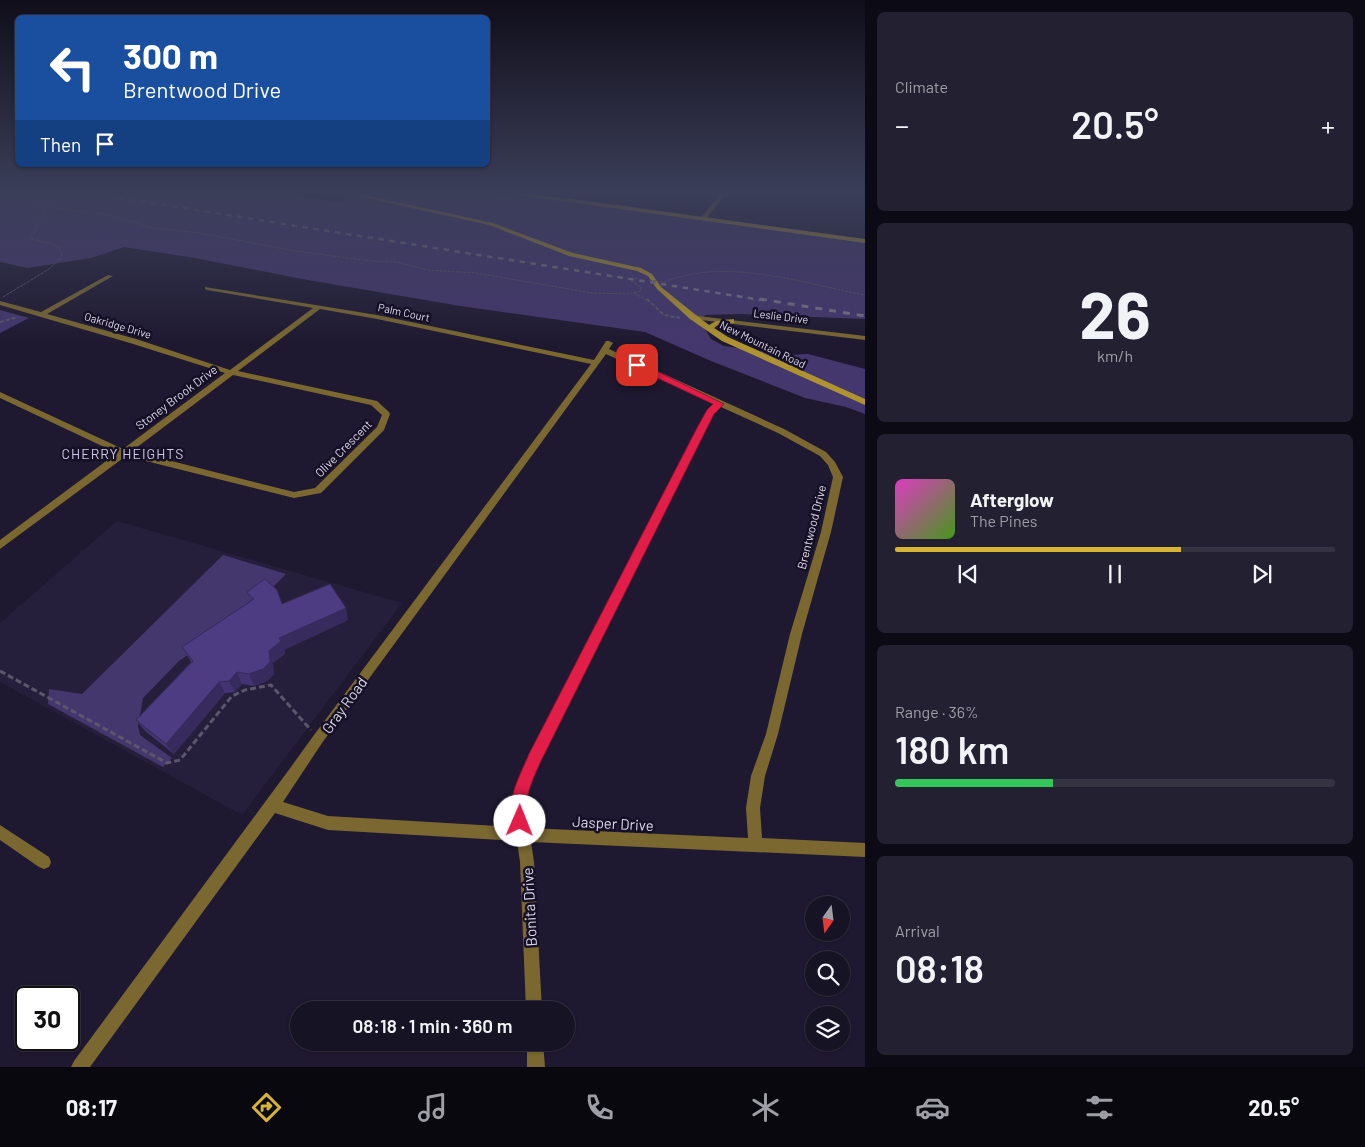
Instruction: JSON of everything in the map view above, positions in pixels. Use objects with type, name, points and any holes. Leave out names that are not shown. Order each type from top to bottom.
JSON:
[{"type":"main road","name":"New Mountain Road","points":[[542,244],[571,255],[633,266],[650,275],[659,288],[694,318],[725,339],[865,402]]},
{"type":"main road","points":[[709,329],[716,323],[731,321]]},
{"type":"street","points":[[41,315],[110,276]]},
{"type":"street","name":"Palm Court","points":[[207,288],[320,307],[596,362]]},
{"type":"street","name":"Oakridge Drive","points":[[0,303],[133,341],[229,372]]},
{"type":"street","name":"Stoney Brook Drive","points":[[0,545],[229,372],[320,307]]},
{"type":"street","name":"Leslie Drive","points":[[694,318],[865,338]]},
{"type":"street","name":"Gray Road","points":[[80,1067],[272,805],[318,739],[607,347]]},
{"type":"street","name":"Brentwood Drive","points":[[607,347],[720,404],[780,431],[823,454],[832,464],[838,477],[826,532],[796,634],[772,734],[758,776],[753,808],[756,846]]},
{"type":"street","name":"Olive Crescent","points":[[122,452],[271,491],[294,495],[318,490],[381,428],[386,414],[374,403],[229,372]]},
{"type":"street","points":[[0,395],[122,452]]},
{"type":"street","name":"Bonita Drive","points":[[534,1001],[527,862],[518,807],[523,786],[534,759],[710,412],[720,404]]},
{"type":"street","name":"Jasper Drive","points":[[272,805],[328,823],[865,850]]},
{"type":"street","points":[[0,832],[44,862]]},
{"type":"street","points":[[535,1051],[536,1067]]},
{"type":"path","points":[[0,298],[45,272],[62,257],[60,248],[51,244]]},
{"type":"path","points":[[257,244],[371,261],[397,262],[427,270],[476,273],[592,293],[633,293],[641,291],[641,287],[631,281],[633,278],[641,279]]},
{"type":"path","points":[[648,280],[663,282],[682,275],[705,272],[742,273],[865,295]]},
{"type":"path","points":[[633,293],[646,299],[657,311],[672,319],[694,318]]},
{"type":"path","points":[[0,671],[167,763],[180,760],[232,696],[245,690],[271,685],[318,739]]},
{"type":"shaded area","points":[[0,244],[865,244],[865,319],[740,314],[705,315],[700,321],[711,339],[724,346],[788,355],[808,354],[865,369],[865,414],[846,407],[805,398],[711,361],[645,332],[460,306],[124,247],[91,258],[28,268],[0,262]]},
{"type":"shaded area","points":[[0,310],[29,318],[0,333]]},
{"type":"shaded area","points":[[117,521],[402,603],[242,815],[0,682],[0,623]]},
{"type":"shaded area","points":[[223,555],[286,574],[271,589],[247,603],[254,611],[179,661],[143,698],[138,726],[140,735],[172,758],[163,767],[48,704],[49,689],[82,694]]},
{"type":"building","points":[[265,579],[277,590],[282,604],[330,584],[346,608],[279,638],[281,641],[269,651],[270,662],[263,669],[249,674],[237,672],[229,681],[219,682],[166,744],[136,720],[193,661],[182,647],[254,599],[247,592]]},
{"type":"railway","points":[[409,244],[768,301]]},
{"type":"railway","points":[[760,299],[865,316]]},
{"type":"district","name":"CHERRY HEIGHTS","points":[[123,453]]},
{"type":"route","points":[[520,821],[518,807],[523,786],[534,759],[710,412],[720,404],[637,365]]}]
